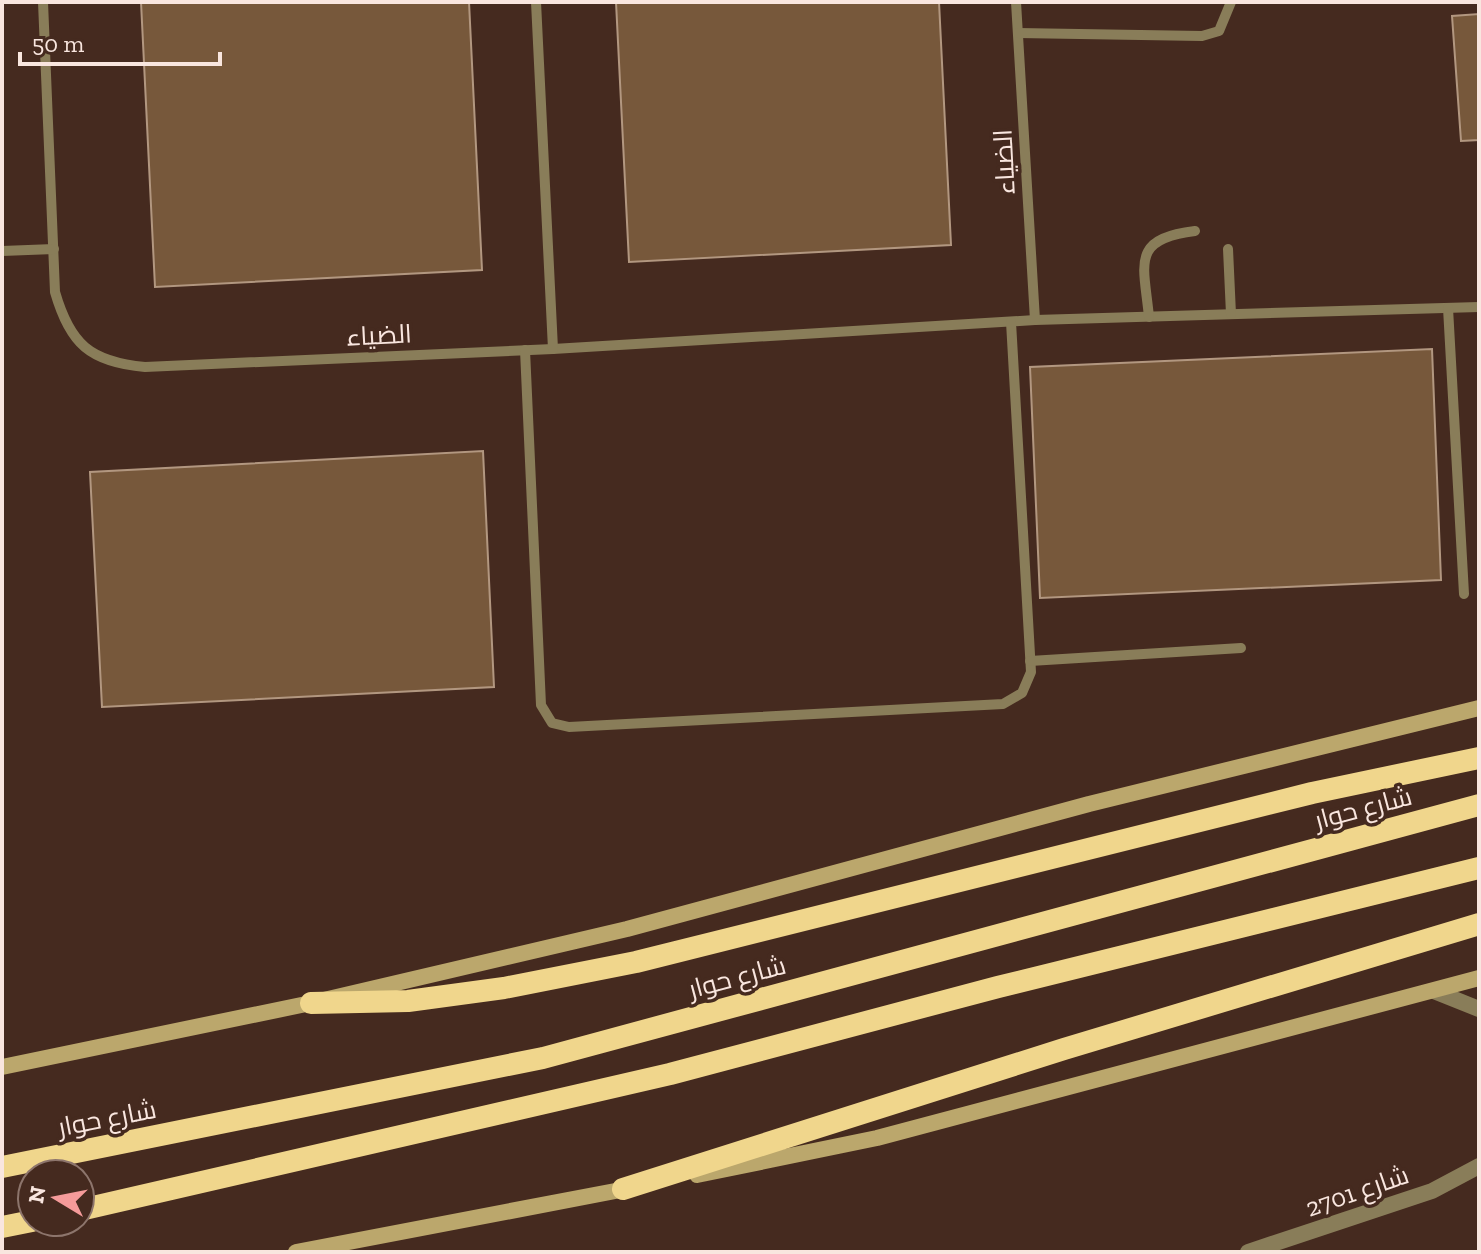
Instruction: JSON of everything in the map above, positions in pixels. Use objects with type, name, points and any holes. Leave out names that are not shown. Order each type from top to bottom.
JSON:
[{"type":"highway","points":[[311,1003],[408,1001],[504,988],[636,962],[1282,801],[1479,758]]},
{"type":"highway","name":"شارع حوار","points":[[2,1167],[543,1058],[1479,805]]},
{"type":"highway","points":[[96,1206],[670,1074],[998,987],[1479,868]]},
{"type":"highway","points":[[623,1189],[1064,1049],[1479,924]]},
{"type":"main road","points":[[2,1067],[311,1003],[627,929],[1089,804],[1479,708]]},
{"type":"main road","points":[[296,1252],[877,1138],[1479,978]]},
{"type":"street","points":[[1434,991],[1479,1009]]},
{"type":"street","name":"شارع 2701","points":[[1248,1252],[1350,1221],[1432,1191],[1479,1166]]},
{"type":"lane","name":"الضياء","points":[[43,2],[55,292],[64,323],[84,348],[112,364],[145,367],[553,349],[1035,320],[1479,307]]},
{"type":"lane","points":[[536,2],[553,349]]},
{"type":"lane","name":"الضياء","points":[[1016,2],[1035,320]]},
{"type":"lane","points":[[1018,33],[1202,36],[1219,31],[1231,2]]},
{"type":"lane","points":[[1149,317],[1144,265],[1149,249],[1166,235],[1195,231]]},
{"type":"lane","points":[[2,251],[54,249]]},
{"type":"lane","points":[[1228,249],[1231,314]]},
{"type":"lane","points":[[1448,308],[1464,594]]},
{"type":"lane","points":[[525,350],[541,705],[552,723],[569,727],[1003,704],[1022,693],[1029,683],[1030,661],[1011,322]]},
{"type":"lane","points":[[1030,661],[1241,648]]},
{"type":"building","points":[[141,2],[469,2],[482,270],[155,287]]},
{"type":"building","points":[[616,2],[939,2],[951,245],[629,262]]},
{"type":"building","points":[[1479,14],[1479,140],[1461,141],[1452,16]]},
{"type":"building","points":[[1432,349],[1441,580],[1040,598],[1030,367]]},
{"type":"building","points":[[483,451],[494,687],[102,707],[90,472]]}]
